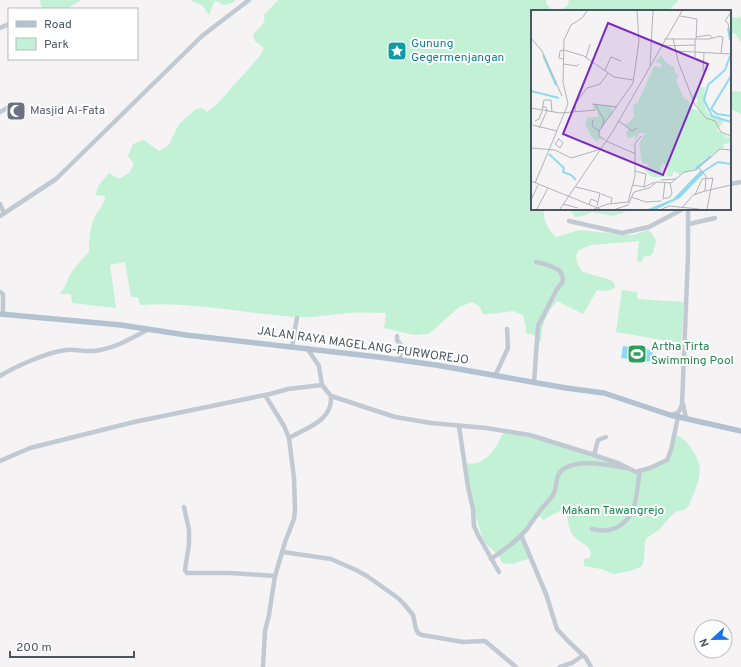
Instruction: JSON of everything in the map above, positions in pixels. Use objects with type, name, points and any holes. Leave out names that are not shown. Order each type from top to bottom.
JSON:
[{"type":"main road","name":"JALAN RAYA MAGELANG-PURWOREJO","points":[[2,314],[121,325],[400,360],[534,383],[604,393],[670,415],[741,431]]},
{"type":"street","points":[[0,204],[2,215],[45,188],[56,179],[202,36],[248,0]]},
{"type":"street","points":[[0,112],[9,107]]},
{"type":"street","points":[[731,184],[741,182]]},
{"type":"street","points":[[569,221],[622,233],[649,227],[681,210]]},
{"type":"street","points":[[670,415],[679,411],[682,401],[689,224],[688,210]]},
{"type":"street","points":[[689,224],[715,218]]},
{"type":"street","points":[[534,383],[538,326],[563,279],[559,270],[536,262]]},
{"type":"street","points":[[0,292],[3,294],[2,314]]},
{"type":"street","points":[[292,347],[297,318]]},
{"type":"street","points":[[0,376],[20,366],[53,353],[66,350],[99,351],[137,336],[149,329]]},
{"type":"street","points":[[495,376],[508,348],[507,329]]},
{"type":"street","points":[[397,336],[397,340],[401,345],[400,360]]},
{"type":"street","points":[[307,348],[319,366],[322,385],[331,396],[403,419],[522,433],[594,455],[620,464],[634,471],[640,471],[662,463],[668,458],[678,417]]},
{"type":"street","points":[[0,461],[30,448],[111,427],[288,389],[322,385]]},
{"type":"street","points":[[263,667],[265,631],[275,576],[296,510],[289,438],[284,426],[265,395]]},
{"type":"street","points":[[289,438],[324,418],[329,411],[331,396]]},
{"type":"street","points":[[682,401],[686,418]]},
{"type":"street","points":[[459,426],[468,487],[473,509],[474,526],[491,559],[500,572]]},
{"type":"street","points":[[594,455],[598,440],[606,437]]},
{"type":"street","points":[[491,559],[511,545],[521,535],[544,505],[553,496],[557,478],[561,471],[565,468],[580,464],[628,468]]},
{"type":"street","points":[[592,529],[600,531],[609,530],[620,526],[627,520],[633,509],[640,471]]},
{"type":"street","points":[[184,506],[190,530],[185,570],[187,573],[230,573],[275,576]]},
{"type":"street","points":[[521,535],[546,594],[557,629],[562,636],[582,656],[586,658],[591,667]]},
{"type":"street","points":[[283,552],[331,559],[356,570],[398,598],[413,615],[418,633],[463,642],[485,641],[516,667]]},
{"type":"street","points":[[560,667],[572,663],[582,656]]},
{"type":"green space","points":[[40,0],[80,0],[68,8],[42,8]]},
{"type":"green space","points":[[190,0],[235,1],[224,5],[216,1],[214,2],[209,15],[203,6]]},
{"type":"green space","points":[[278,0],[546,0],[546,3],[554,10],[531,10],[531,210],[544,210],[544,217],[547,224],[556,237],[579,230],[633,235],[648,230],[656,241],[653,253],[650,256],[644,256],[641,262],[637,261],[639,241],[591,245],[579,250],[576,256],[577,263],[583,272],[611,280],[615,284],[615,288],[606,291],[597,290],[583,314],[557,301],[545,320],[541,342],[534,335],[526,333],[523,315],[513,311],[483,314],[479,306],[472,302],[459,307],[429,334],[414,335],[384,328],[386,313],[354,313],[298,317],[199,306],[160,304],[140,305],[138,297],[131,297],[125,262],[110,265],[116,308],[72,303],[71,294],[59,294],[64,289],[72,272],[89,252],[93,221],[105,199],[105,196],[96,195],[98,186],[109,173],[119,179],[129,173],[134,164],[128,156],[133,144],[144,140],[159,151],[168,146],[179,124],[195,110],[202,108],[207,112],[217,104],[260,56],[264,48],[255,41],[253,34],[263,23],[265,18],[264,15]]},
{"type":"green space","points":[[569,0],[679,0],[669,10],[560,10],[567,6]]},
{"type":"green space","points":[[741,16],[741,43],[735,33],[731,33],[731,17],[737,18]]},
{"type":"green space","points":[[731,92],[741,92],[741,114],[731,109]]},
{"type":"green space","points":[[571,210],[625,210],[623,213],[613,216],[592,212],[583,216],[575,217]]},
{"type":"green space","points":[[622,290],[637,292],[637,299],[684,302],[681,343],[616,332]]},
{"type":"green space","name":"Makam Tawangrejo","points":[[505,432],[523,435],[602,458],[627,469],[641,471],[669,459],[676,435],[686,441],[699,462],[700,469],[698,483],[689,506],[684,510],[675,512],[659,530],[648,537],[645,541],[644,559],[642,566],[640,567],[630,571],[614,574],[601,569],[584,566],[584,559],[590,558],[590,550],[571,533],[566,511],[563,509],[543,520],[541,517],[537,517],[523,537],[530,558],[513,564],[502,563],[499,556],[484,542],[467,489],[467,463],[472,464],[480,462],[488,456]]},
{"type":"water","name":"Artha Tirta Swimming Pool","points":[[623,346],[653,350],[652,362],[621,358]]},
{"type":"place","name":"Gunung Gegermenjangan","points":[[397,51]]},
{"type":"place","name":"Masjid Al-Fata","points":[[16,111]]},
{"type":"place","name":"Artha Tirta Swimming Pool","points":[[637,354]]}]
